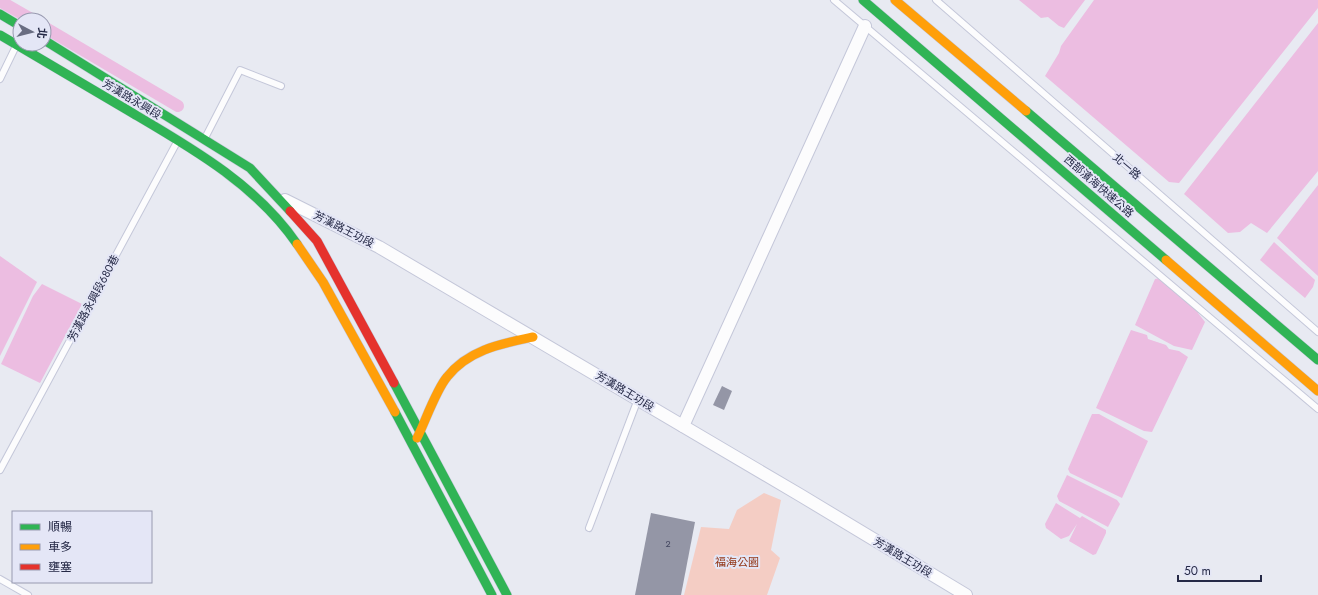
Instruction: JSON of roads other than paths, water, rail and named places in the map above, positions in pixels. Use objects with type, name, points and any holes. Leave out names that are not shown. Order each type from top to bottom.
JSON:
[{"type":"main road","name":"西部濱海快速公路","points":[[863,0],[1318,391]]},
{"type":"main road","name":"西部濱海快速公路","points":[[896,0],[1318,360]]},
{"type":"main road","points":[[0,14],[12,21]]},
{"type":"main road","name":"芳漢路永興段","points":[[0,35],[12,42]]},
{"type":"main road","name":"芳漢路永興段","points":[[52,45],[250,168],[278,197]]},
{"type":"main road","name":"芳漢路永興段","points":[[29,52],[178,140],[248,189]]},
{"type":"main road","points":[[248,189],[283,223],[323,282],[414,446],[492,595]]},
{"type":"main road","name":"芳漢路王功段","points":[[278,197],[317,241],[336,273],[507,595]]},
{"type":"main road","points":[[414,446],[420,429],[446,378],[462,362],[477,352],[498,344],[533,337]]},
{"type":"street","points":[[683,426],[864,26]]},
{"type":"street","name":"芳漢路王功段","points":[[248,189],[278,197],[379,247],[638,399],[966,595]]},
{"type":"lane","points":[[834,0],[1318,409]]},
{"type":"lane","name":"北一路","points":[[936,0],[1318,332]]},
{"type":"lane","points":[[0,79],[14,52]]},
{"type":"lane","points":[[204,139],[240,70],[281,86]]},
{"type":"lane","name":"芳漢路永興段680巷","points":[[0,470],[185,127]]},
{"type":"lane","points":[[590,528],[638,399]]},
{"type":"lane","points":[[0,579],[28,595]]},
{"type":"waterway","points":[[0,1],[19,12]]},
{"type":"waterway","points":[[52,32],[178,106]]},
{"type":"park label","name":"福海公園","points":[[737,562]]}]
